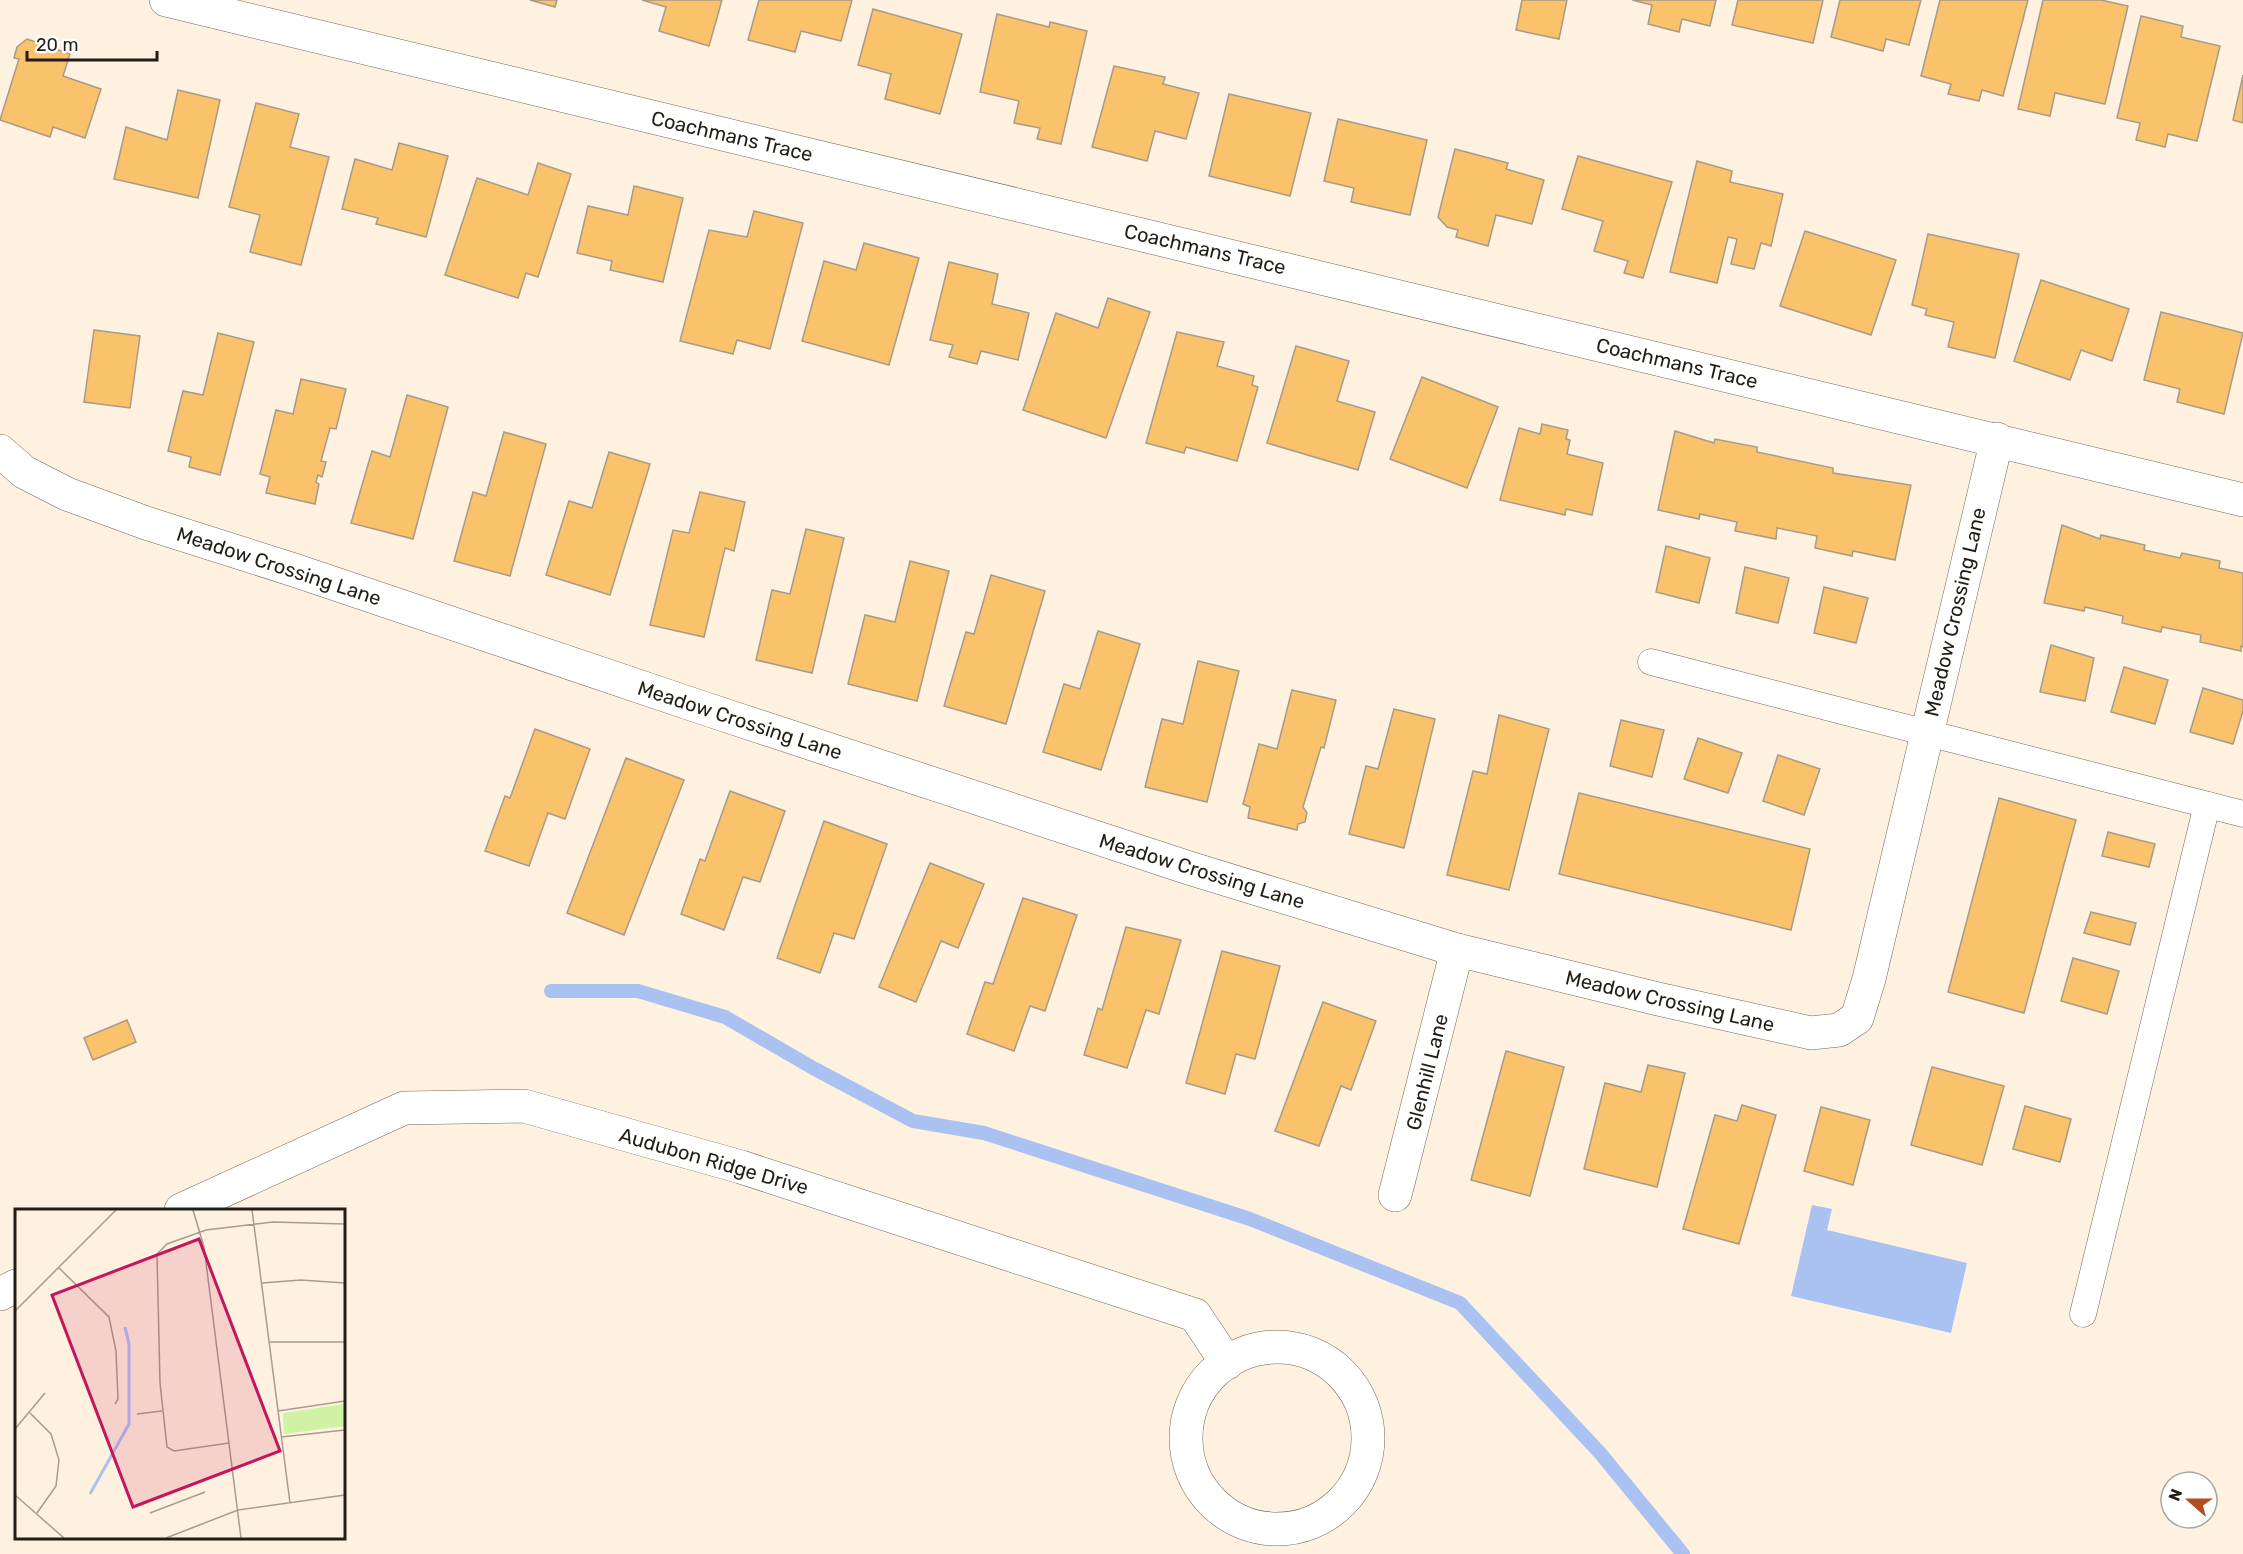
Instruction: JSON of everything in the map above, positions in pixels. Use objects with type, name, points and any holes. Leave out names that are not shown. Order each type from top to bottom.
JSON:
[{"type":"street","name":"Coachmans Trace","points":[[166,0],[2243,500]]},
{"type":"street","name":"Meadow Crossing Lane","points":[[0,451],[24,472],[67,494],[146,523],[294,570],[1189,868],[1457,950],[1658,999],[1811,1033],[1839,1030],[1857,1018],[1869,979],[1997,439]]},
{"type":"street","name":"Glenhill Lane","points":[[1395,1195],[1457,950]]},
{"type":"street","name":"Audubon Ridge Drive","points":[[183,1209],[404,1108],[524,1106],[741,1167],[1195,1315],[1227,1363]]},
{"type":"street","points":[[0,1294],[15,1286]]},
{"type":"street","points":[[1269,1346],[1299,1348],[1328,1360],[1350,1381],[1364,1408],[1369,1438],[1364,1468],[1350,1495],[1327,1515],[1300,1527],[1270,1529],[1241,1522],[1215,1506],[1197,1482],[1187,1454],[1187,1424],[1196,1396],[1214,1371],[1227,1363],[1240,1354],[1269,1346]]},
{"type":"lane","points":[[1652,662],[2243,814]]},
{"type":"lane","points":[[2083,1314],[2207,805]]},
{"type":"water","points":[[1812,1205],[1832,1209],[1827,1230],[1967,1263],[1951,1333],[1791,1296]]},
{"type":"building","points":[[530,0],[557,0],[555,7]]},
{"type":"building","points":[[642,0],[722,0],[709,46],[659,31],[666,7]]},
{"type":"building","points":[[759,0],[852,0],[841,41],[801,31],[795,52],[748,40]]},
{"type":"building","points":[[1522,0],[1567,0],[1559,39],[1516,30]]},
{"type":"building","points":[[1632,0],[1716,0],[1710,26],[1682,19],[1679,32],[1648,24],[1652,5]]},
{"type":"building","points":[[1738,0],[1823,0],[1813,43],[1732,25]]},
{"type":"building","points":[[1840,0],[1921,0],[1909,45],[1886,39],[1883,51],[1831,37]]},
{"type":"building","points":[[1940,0],[2028,0],[2003,96],[1982,90],[1979,101],[1948,94],[1951,84],[1921,76]]},
{"type":"building","points":[[2043,0],[2101,0],[2128,6],[2105,104],[2055,93],[2050,116],[2018,109]]},
{"type":"building","points":[[873,9],[962,34],[940,114],[885,99],[891,74],[858,65]]},
{"type":"building","points":[[997,14],[1049,27],[1050,22],[1087,31],[1061,144],[1037,139],[1040,128],[1014,123],[1019,101],[980,92]]},
{"type":"building","points":[[2141,16],[2183,26],[2181,37],[2220,46],[2197,141],[2168,134],[2165,147],[2136,140],[2140,123],[2117,118]]},
{"type":"building","points":[[27,39],[70,54],[63,76],[101,89],[85,138],[53,127],[50,137],[0,120],[19,59],[14,58],[17,47]]},
{"type":"building","points":[[1114,66],[1165,77],[1163,84],[1199,93],[1186,139],[1155,131],[1147,161],[1092,147]]},
{"type":"building","points":[[2243,75],[2243,123],[2233,120]]},
{"type":"building","points":[[178,90],[220,100],[198,198],[114,179],[126,127],[167,140]]},
{"type":"building","points":[[1229,94],[1311,113],[1290,196],[1209,176]]},
{"type":"building","points":[[256,103],[299,114],[290,147],[329,157],[301,265],[250,252],[260,215],[229,207]]},
{"type":"building","points":[[1338,119],[1427,140],[1410,215],[1351,202],[1354,188],[1324,181]]},
{"type":"building","points":[[399,143],[448,156],[426,237],[376,224],[378,218],[342,209],[355,159],[392,170]]},
{"type":"building","points":[[1455,149],[1508,163],[1506,169],[1544,180],[1532,224],[1496,215],[1488,246],[1456,237],[1458,230],[1447,227],[1438,217]]},
{"type":"building","points":[[1578,156],[1672,182],[1643,278],[1624,273],[1628,261],[1594,251],[1603,221],[1562,209]]},
{"type":"building","points":[[1697,161],[1732,171],[1730,182],[1783,194],[1771,246],[1761,243],[1754,269],[1731,264],[1737,239],[1728,237],[1717,283],[1670,272]]},
{"type":"building","points":[[538,163],[571,174],[538,277],[526,273],[518,298],[445,275],[477,178],[528,195]]},
{"type":"building","points":[[634,186],[683,198],[663,282],[610,270],[612,261],[577,253],[588,206],[628,215]]},
{"type":"building","points":[[754,211],[803,223],[770,349],[737,340],[733,354],[680,341],[709,230],[747,237]]},
{"type":"building","points":[[1805,231],[1896,260],[1871,335],[1780,306]]},
{"type":"building","points":[[1928,234],[2019,254],[1995,358],[1948,347],[1954,322],[1925,315],[1927,309],[1912,305]]},
{"type":"building","points":[[864,243],[919,258],[889,365],[802,341],[824,261],[856,270]]},
{"type":"building","points":[[949,262],[998,274],[992,304],[1029,313],[1018,360],[981,351],[977,364],[949,357],[953,345],[930,340]]},
{"type":"building","points":[[2041,280],[2129,309],[2112,361],[2081,350],[2070,380],[2014,361]]},
{"type":"building","points":[[1108,298],[1150,312],[1106,438],[1023,410],[1056,313],[1098,328]]},
{"type":"building","points":[[2161,312],[2243,333],[2224,414],[2177,402],[2180,389],[2144,380]]},
{"type":"building","points":[[94,330],[140,336],[130,408],[84,402]]},
{"type":"building","points":[[1177,332],[1224,342],[1217,366],[1254,376],[1252,385],[1258,387],[1237,461],[1186,447],[1184,453],[1146,443]]},
{"type":"building","points":[[218,333],[254,342],[220,475],[189,467],[191,457],[168,451],[183,391],[203,395]]},
{"type":"building","points":[[1296,346],[1349,361],[1337,401],[1375,412],[1358,470],[1267,443]]},
{"type":"building","points":[[1422,377],[1498,407],[1467,488],[1390,459]]},
{"type":"building","points":[[301,379],[346,389],[336,429],[330,428],[321,461],[326,462],[322,477],[318,475],[316,482],[319,484],[315,504],[266,493],[270,477],[260,474],[276,410],[293,414]]},
{"type":"building","points":[[407,395],[448,407],[413,539],[351,523],[372,451],[390,457]]},
{"type":"building","points":[[1542,424],[1568,430],[1566,439],[1570,440],[1567,454],[1603,463],[1592,515],[1566,509],[1565,515],[1500,500],[1519,428],[1540,434]]},
{"type":"building","points":[[1675,431],[1714,443],[1715,439],[1757,447],[1757,452],[1833,468],[1833,473],[1911,485],[1895,560],[1853,551],[1852,556],[1815,548],[1817,536],[1777,528],[1776,539],[1735,531],[1737,522],[1700,514],[1699,519],[1658,510]]},
{"type":"building","points":[[504,432],[546,444],[510,576],[454,561],[473,492],[486,496]]},
{"type":"building","points":[[609,452],[650,464],[610,595],[546,575],[569,501],[592,508]]},
{"type":"building","points":[[700,492],[745,502],[734,551],[725,548],[704,637],[650,625],[673,530],[689,533]]},
{"type":"building","points":[[2062,525],[2100,539],[2101,535],[2145,545],[2144,550],[2180,558],[2182,553],[2220,561],[2219,568],[2243,573],[2243,647],[2241,646],[2241,651],[2200,642],[2201,635],[2162,627],[2161,632],[2122,623],[2123,616],[2085,607],[2084,611],[2044,603]]},
{"type":"building","points":[[806,529],[844,538],[812,673],[756,660],[772,590],[790,594]]},
{"type":"building","points":[[1666,546],[1710,558],[1699,603],[1656,592]]},
{"type":"building","points":[[910,561],[949,571],[917,701],[848,684],[865,615],[895,622]]},
{"type":"building","points":[[1745,567],[1789,578],[1778,623],[1736,613]]},
{"type":"building","points":[[991,575],[1045,591],[1006,724],[944,706],[966,632],[974,634]]},
{"type":"building","points":[[1824,587],[1868,598],[1856,643],[1814,633]]},
{"type":"building","points":[[1098,631],[1140,644],[1101,770],[1043,752],[1064,684],[1080,689]]},
{"type":"building","points":[[2051,645],[2094,658],[2085,701],[2040,692]]},
{"type":"building","points":[[1198,661],[1239,671],[1207,802],[1145,787],[1162,719],[1183,724]]},
{"type":"building","points":[[2124,667],[2168,680],[2155,724],[2111,712]]},
{"type":"building","points":[[2203,688],[2243,700],[2243,711],[2233,744],[2190,732]]},
{"type":"building","points":[[1292,690],[1336,700],[1324,748],[1321,747],[1303,807],[1307,813],[1305,822],[1298,824],[1297,830],[1248,818],[1250,807],[1243,804],[1259,744],[1277,749]]},
{"type":"building","points":[[1394,709],[1435,719],[1404,848],[1349,834],[1366,766],[1378,769]]},
{"type":"building","points":[[1499,715],[1549,729],[1509,890],[1447,875],[1473,771],[1487,774]]},
{"type":"building","points":[[1621,720],[1664,730],[1652,777],[1610,766]]},
{"type":"building","points":[[535,729],[590,749],[565,819],[548,813],[529,866],[485,851],[505,796],[510,798]]},
{"type":"building","points":[[1698,738],[1742,753],[1728,793],[1684,779]]},
{"type":"building","points":[[1778,755],[1820,769],[1804,815],[1763,801]]},
{"type":"building","points":[[626,758],[684,780],[624,935],[567,913]]},
{"type":"building","points":[[730,791],[785,811],[760,882],[743,877],[724,930],[681,914],[700,859],[705,861]]},
{"type":"building","points":[[1579,793],[1810,849],[1791,930],[1559,874]]},
{"type":"building","points":[[1999,798],[2076,820],[2024,1013],[1948,992]]},
{"type":"building","points":[[824,821],[887,844],[854,939],[834,933],[820,973],[777,958]]},
{"type":"building","points":[[2108,832],[2155,844],[2149,867],[2102,856]]},
{"type":"building","points":[[930,863],[984,884],[958,948],[941,941],[916,1002],[879,987]]},
{"type":"building","points":[[1023,898],[1077,915],[1045,1011],[1030,1006],[1014,1051],[967,1034],[985,982],[993,984]]},
{"type":"building","points":[[2091,912],[2136,923],[2130,945],[2084,933]]},
{"type":"building","points":[[1126,927],[1181,940],[1159,1014],[1146,1010],[1127,1068],[1084,1055],[1098,1008],[1102,1010]]},
{"type":"building","points":[[1222,951],[1280,966],[1255,1059],[1236,1054],[1225,1094],[1186,1083]]},
{"type":"building","points":[[2073,958],[2119,971],[2107,1014],[2061,1001]]},
{"type":"building","points":[[1323,1002],[1376,1021],[1351,1090],[1341,1086],[1319,1146],[1275,1131]]},
{"type":"building","points":[[127,1020],[136,1042],[93,1060],[84,1038]]},
{"type":"building","points":[[1506,1051],[1564,1067],[1530,1196],[1471,1180]]},
{"type":"building","points":[[1648,1065],[1685,1073],[1657,1187],[1584,1169],[1605,1083],[1641,1092]]},
{"type":"building","points":[[1932,1067],[2004,1086],[1982,1165],[1911,1145]]},
{"type":"building","points":[[1742,1105],[1776,1115],[1739,1244],[1683,1229],[1715,1115],[1737,1121]]},
{"type":"building","points":[[2025,1106],[2071,1119],[2060,1162],[2013,1149]]},
{"type":"building","points":[[1821,1107],[1870,1120],[1853,1185],[1804,1171]]},
{"type":"waterway","points":[[551,991],[638,991],[725,1017],[813,1068],[913,1121],[984,1133],[1250,1219],[1460,1303],[1600,1453],[1683,1554]]}]
